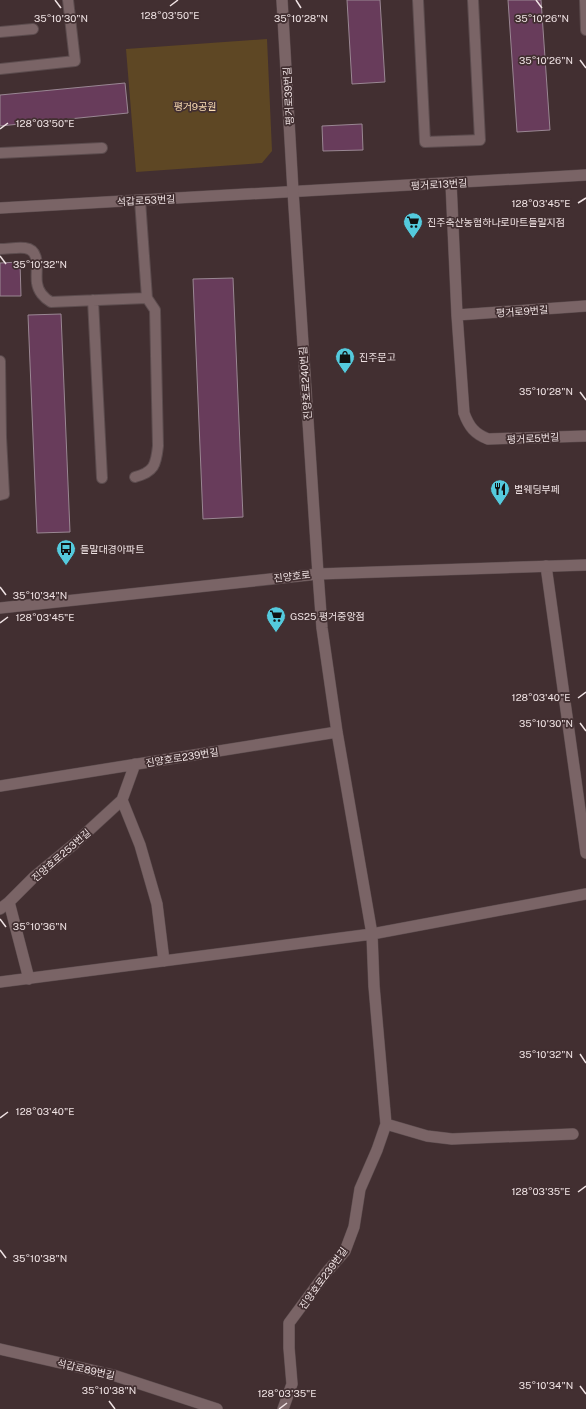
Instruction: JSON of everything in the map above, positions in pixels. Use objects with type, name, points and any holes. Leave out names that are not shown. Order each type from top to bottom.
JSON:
[{"type":"street","name":"평거로39번길","points":[[282,0],[293,192]]},
{"type":"street","name":"평거로13번길","points":[[293,192],[586,175]]},
{"type":"street","points":[[451,183],[457,315]]},
{"type":"street","name":"석갑로53번길","points":[[0,208],[293,192]]},
{"type":"street","name":"진양호로240번길","points":[[293,192],[318,574]]},
{"type":"street","name":"평거로9번길","points":[[457,315],[586,306]]},
{"type":"street","name":"평거로5번길","points":[[457,315],[464,413],[470,426],[480,436],[498,440],[586,436]]},
{"type":"street","name":"진양호로","points":[[0,608],[318,574],[586,565]]},
{"type":"street","points":[[546,566],[586,853]]},
{"type":"street","name":"진양호로239번길","points":[[283,1409],[292,1384],[289,1348],[289,1323],[344,1251],[354,1227],[360,1189],[378,1150],[386,1124],[374,986],[372,934],[337,732],[322,628],[318,574]]},
{"type":"street","name":"진양호로239번길","points":[[122,800],[135,764],[337,732]]},
{"type":"street","points":[[0,786],[135,764]]},
{"type":"street","points":[[122,800],[140,845],[157,904],[164,961]]},
{"type":"street","name":"진양호로253번길","points":[[0,909],[34,877],[73,845],[122,800]]},
{"type":"street","points":[[0,982],[372,934],[586,894]]},
{"type":"street","points":[[9,902],[29,978]]},
{"type":"street","points":[[386,1124],[427,1136],[452,1140],[573,1134]]},
{"type":"street","name":"석갑로89번길","points":[[0,1349],[114,1375],[217,1409]]},
{"type":"lane","points":[[0,69],[75,61],[68,0]]},
{"type":"lane","points":[[418,0],[425,142],[480,140],[473,0]]},
{"type":"lane","points":[[585,0],[586,30]]},
{"type":"lane","points":[[0,32],[33,28]]},
{"type":"lane","points":[[0,153],[102,148]]},
{"type":"lane","points":[[135,477],[148,472],[154,466],[158,446],[155,310],[147,298],[140,200]]},
{"type":"lane","points":[[0,249],[26,248],[33,252],[36,258],[37,284],[44,297],[51,302],[147,298]]},
{"type":"lane","points":[[93,300],[102,478]]},
{"type":"lane","points":[[0,361],[0,437],[4,494],[0,495]]},
{"type":"green space","name":"평거9공원","points":[[267,39],[272,151],[262,163],[136,172],[126,49]]},
{"type":"building","points":[[347,0],[380,0],[385,82],[352,84]]},
{"type":"building","points":[[508,0],[541,0],[550,130],[517,132]]},
{"type":"building","points":[[125,83],[128,113],[0,126],[0,95]]},
{"type":"building","points":[[362,124],[363,150],[323,151],[322,126]]},
{"type":"building","points":[[20,262],[21,296],[0,296],[0,263]]},
{"type":"building","points":[[233,278],[243,517],[203,519],[193,279]]},
{"type":"building","points":[[61,314],[70,532],[37,533],[28,315]]},
{"type":"place","name":"진주축산농협하나로마트들말지점","points":[[413,239]]},
{"type":"place","name":"진주문고","points":[[345,374]]},
{"type":"place","name":"별웨딩부페","points":[[500,506]]},
{"type":"place","name":"들말대경아파트","points":[[66,566]]},
{"type":"place","name":"GS25 평거중앙점","points":[[276,633]]}]
